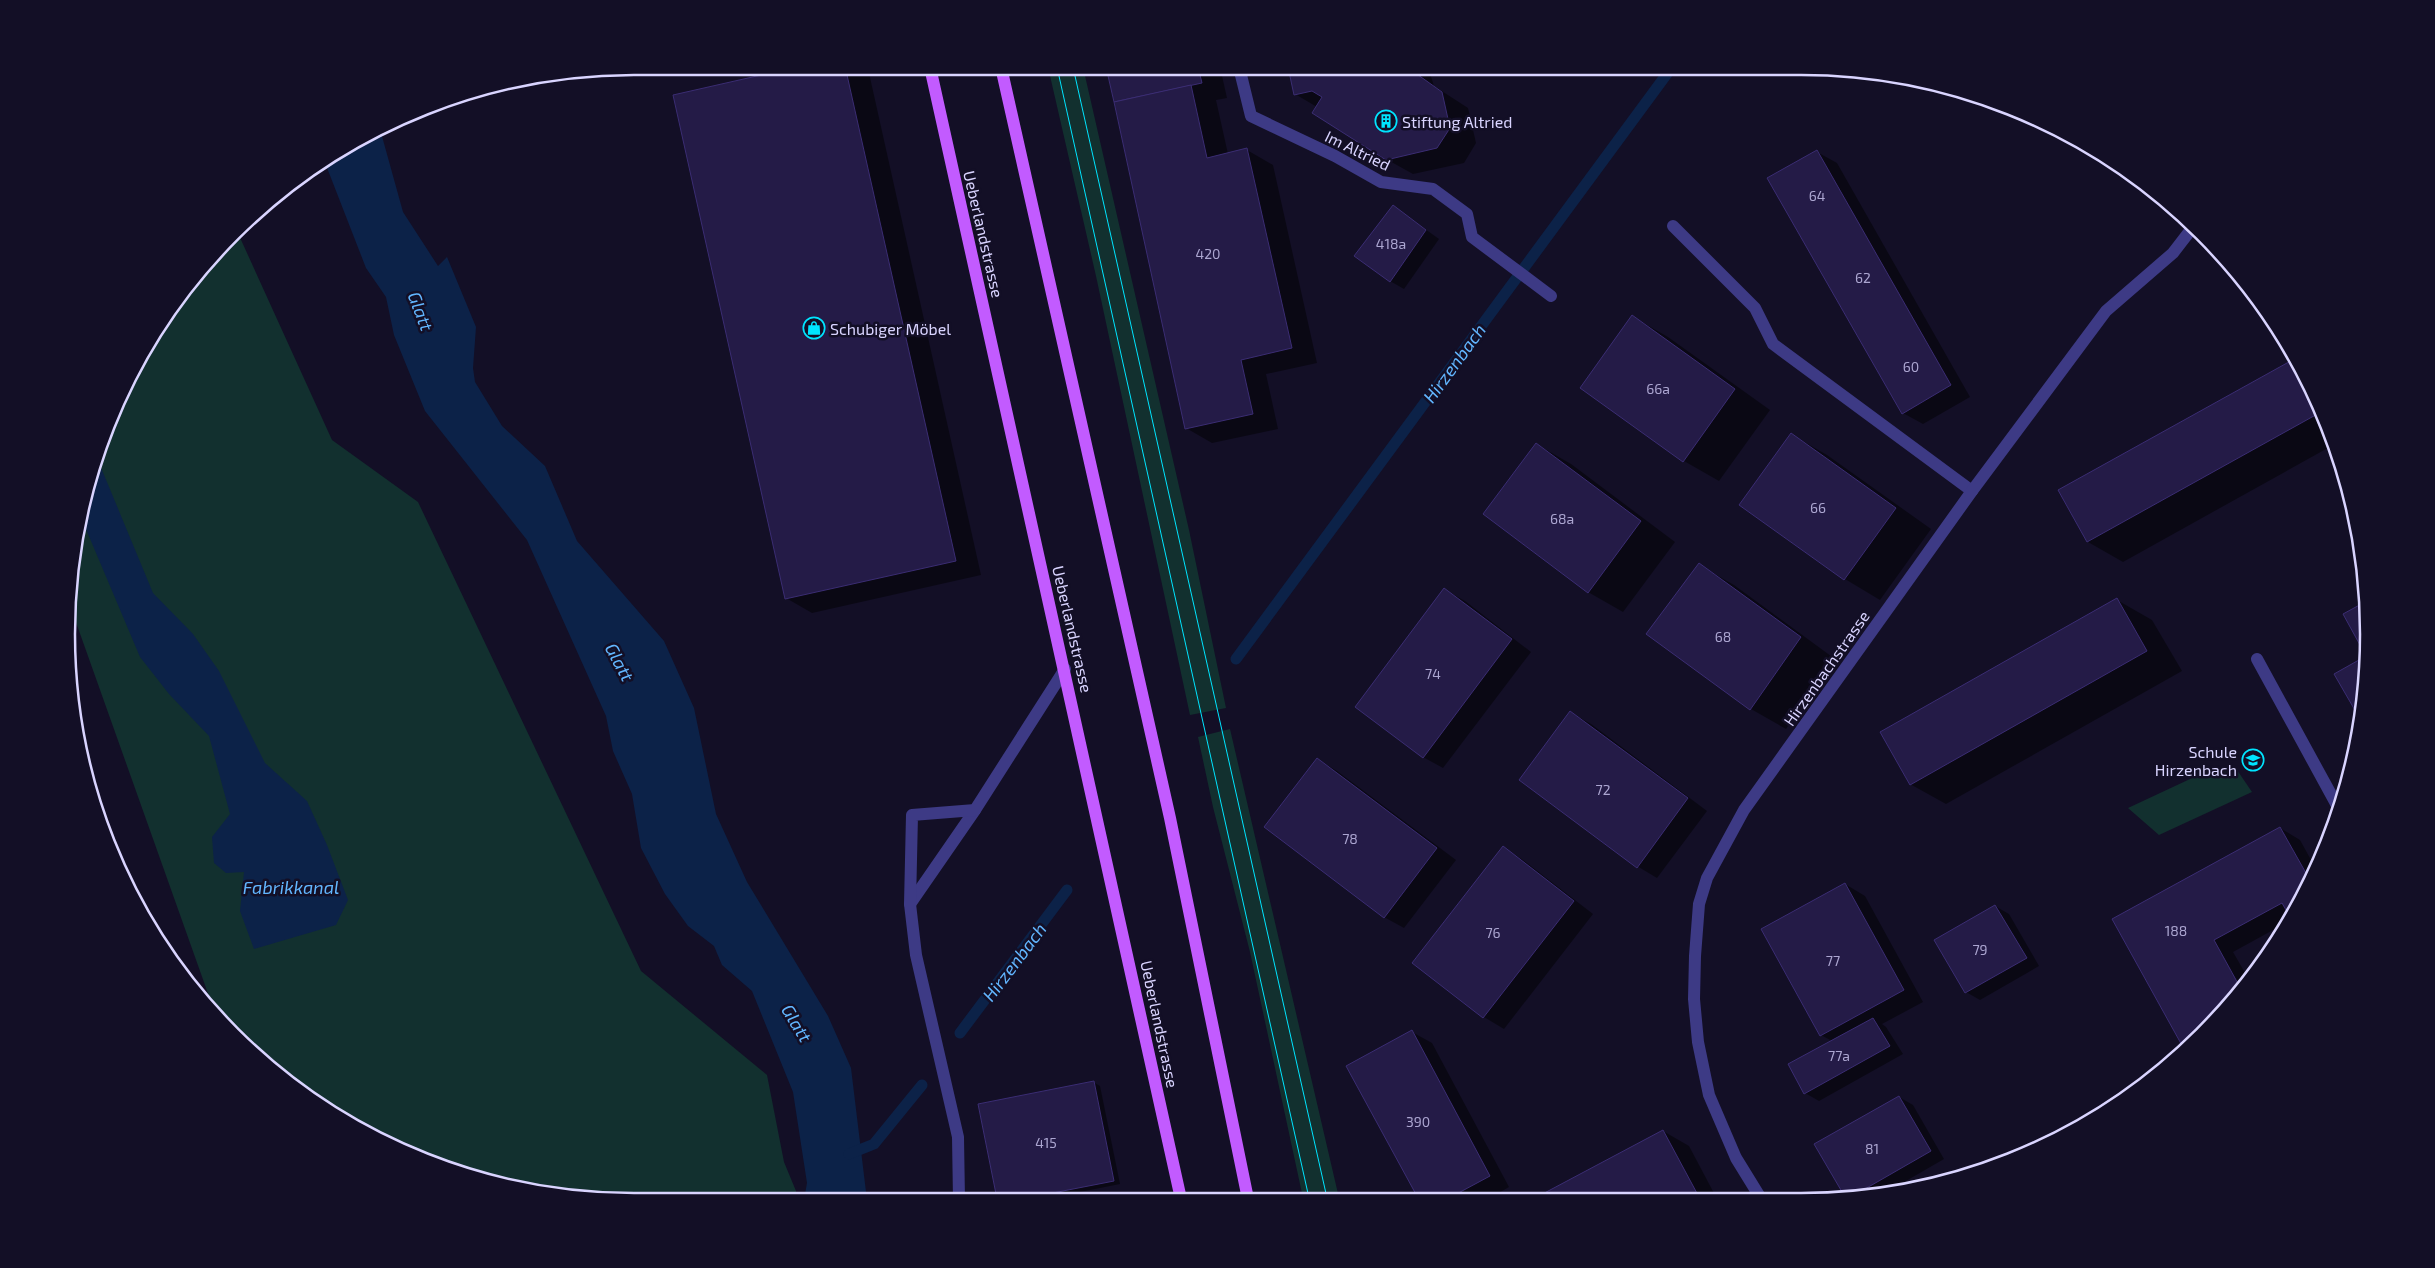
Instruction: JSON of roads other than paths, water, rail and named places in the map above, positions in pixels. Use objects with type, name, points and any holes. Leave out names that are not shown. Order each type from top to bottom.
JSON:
[{"type":"main road","name":"Ueberlandstrasse","points":[[932,75],[1180,1193]]},
{"type":"main road","points":[[1003,75],[1170,818],[1247,1193]]},
{"type":"street","name":"Im Altried","points":[[1241,75],[1251,116],[1335,156],[1381,182],[1434,189],[1467,214],[1472,237],[1551,296]]},
{"type":"street","points":[[1673,226],[1755,308],[1773,344],[1972,491]]},
{"type":"street","name":"Hirzenbachstrasse","points":[[1758,1193],[1736,1158],[1709,1095],[1698,1042],[1694,991],[1699,904],[1707,878],[1744,810],[1972,491],[2106,310],[2173,253],[2189,232]]},
{"type":"street","points":[[2257,659],[2334,800]]},
{"type":"street","points":[[910,904],[975,810],[1065,669]]},
{"type":"street","points":[[958,1193],[958,1137],[916,955],[910,904],[912,815],[975,810]]},
{"type":"water","name":"Glatt","points":[[382,136],[403,212],[438,266],[447,257],[476,327],[473,368],[475,382],[502,426],[545,466],[577,541],[664,641],[694,708],[716,814],[747,882],[828,1016],[851,1068],[866,1193],[805,1193],[807,1183],[793,1092],[752,991],[722,965],[714,946],[688,926],[665,894],[641,848],[632,794],[613,751],[606,716],[527,540],[425,411],[394,335],[386,297],[366,268],[327,167]]},
{"type":"water","name":"Fabrikkanal","points":[[101,467],[153,593],[193,634],[219,671],[265,763],[307,801],[327,845],[348,900],[336,925],[254,949],[240,911],[244,872],[226,873],[214,863],[212,837],[230,814],[209,736],[169,694],[140,657],[85,528]]},
{"type":"waterway","name":"Hirzenbach","points":[[1236,659],[1666,75]]},
{"type":"waterway","name":"Hirzenbach","points":[[960,1033],[1067,890]]},
{"type":"waterway","name":"Hirzenbach","points":[[849,1154],[874,1144],[922,1085]]},
{"type":"tram line","points":[[1059,75],[1308,1193]]},
{"type":"tram line","points":[[1075,75],[1326,1193]]},
{"type":"place","name":"Stiftung Altried","points":[[1386,121]]},
{"type":"place","name":"Schubiger Möbel","points":[[814,328]]},
{"type":"place","name":"Schule Hirzenbach","points":[[2253,760]]}]
